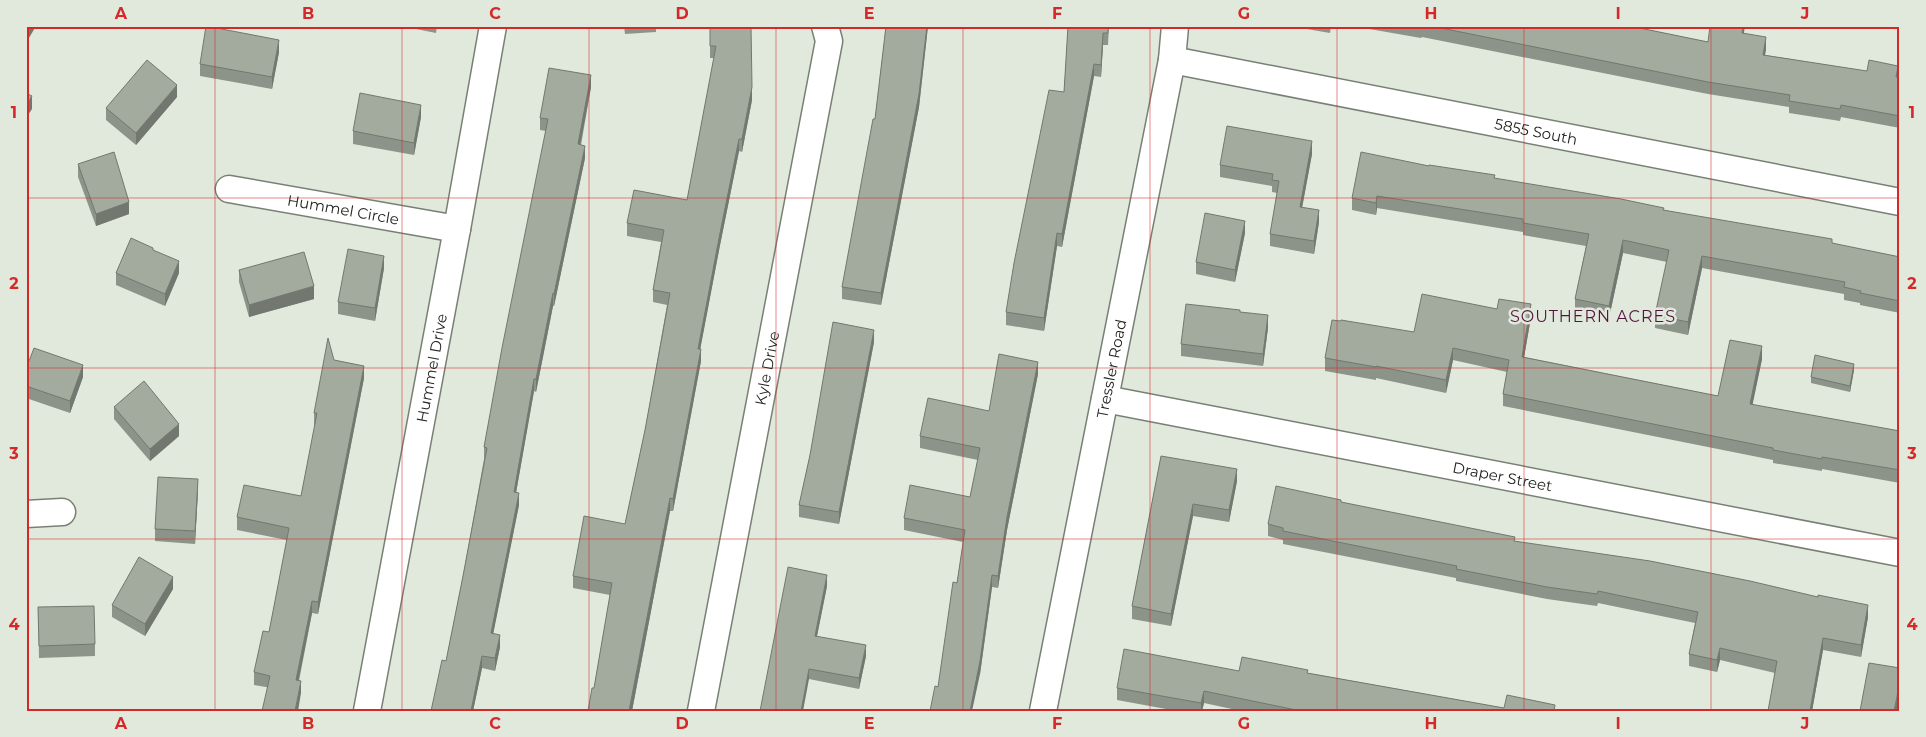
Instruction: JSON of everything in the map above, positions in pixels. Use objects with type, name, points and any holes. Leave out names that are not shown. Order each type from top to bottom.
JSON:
[{"type":"street","name":"Hummel Drive","points":[[367,711],[458,229],[493,26]]},
{"type":"street","name":"Kyle Drive","points":[[701,711],[830,41],[825,26]]},
{"type":"street","name":"Tressler Road","points":[[1043,711],[1172,60],[1175,26]]},
{"type":"street","name":"5855 South","points":[[1172,60],[1900,202]]},
{"type":"street","name":"Hummel Circle","points":[[228,189],[458,229]]},
{"type":"street","name":"Draper Street","points":[[1105,399],[1900,553]]},
{"type":"street","points":[[26,514],[62,512]]},
{"type":"building","points":[[206,26],[279,40],[272,77],[200,64]]},
{"type":"building","points":[[710,26],[751,26],[752,87],[742,139],[739,139],[720,233],[673,499],[670,498],[629,711],[588,711],[592,688],[594,688],[612,583],[573,576],[584,516],[625,524],[645,430],[670,293],[653,290],[664,230],[627,223],[634,190],[687,200],[716,46],[710,46]]},
{"type":"building","points":[[886,26],[927,26],[919,94],[881,293],[842,287],[873,119],[875,119]]},
{"type":"building","points":[[1068,26],[1108,26],[1108,33],[1103,33],[1101,65],[1094,64],[1062,234],[1057,233],[1044,318],[1006,312],[1049,90],[1064,92]]},
{"type":"building","points":[[1431,26],[1630,26],[1708,42],[1710,26],[1743,26],[1742,33],[1766,37],[1763,55],[1867,71],[1869,60],[1898,66],[1896,77],[1900,77],[1900,116],[1841,105],[1840,109],[1789,101],[1790,95],[1708,82]]},
{"type":"building","points":[[147,60],[177,85],[136,133],[106,108]]},
{"type":"building","points":[[549,68],[591,75],[578,144],[585,146],[536,379],[534,379],[514,492],[519,493],[491,633],[500,635],[495,658],[482,656],[471,711],[431,711],[442,660],[446,661],[463,576],[487,448],[484,447],[502,348],[548,119],[540,118]]},
{"type":"building","points":[[26,93],[32,96],[26,106]]},
{"type":"building","points":[[360,93],[421,105],[414,143],[353,131]]},
{"type":"building","points":[[1227,126],[1312,141],[1300,207],[1319,210],[1314,241],[1270,234],[1279,181],[1272,180],[1273,174],[1220,165]]},
{"type":"building","points":[[114,152],[129,202],[96,214],[78,164]]},
{"type":"building","points":[[1361,152],[1429,166],[1495,175],[1494,178],[1621,199],[1664,208],[1663,210],[1832,239],[1832,243],[1900,257],[1900,301],[1860,293],[1861,291],[1844,287],[1845,282],[1702,256],[1688,322],[1655,315],[1669,250],[1623,240],[1609,306],[1575,299],[1589,234],[1523,223],[1523,219],[1377,196],[1376,203],[1352,198]]},
{"type":"building","points":[[1205,213],[1245,221],[1235,270],[1196,262]]},
{"type":"building","points":[[131,238],[179,261],[165,294],[116,273]]},
{"type":"building","points":[[348,249],[384,256],[375,308],[338,302]]},
{"type":"building","points":[[304,252],[314,286],[249,305],[239,270]]},
{"type":"building","points":[[1422,294],[1497,309],[1499,299],[1531,304],[1522,357],[1718,396],[1730,340],[1762,346],[1750,404],[1900,431],[1900,470],[1773,450],[1773,448],[1503,394],[1509,360],[1453,348],[1446,380],[1325,358],[1332,320],[1414,332]]},
{"type":"building","points":[[1186,304],[1268,315],[1263,354],[1181,344]]},
{"type":"building","points":[[833,322],[874,330],[839,512],[799,505],[810,455]]},
{"type":"building","points":[[328,338],[334,360],[364,366],[318,602],[312,601],[296,680],[301,681],[295,711],[262,711],[270,676],[254,672],[263,631],[269,632],[289,528],[237,517],[244,485],[301,496],[317,413],[314,413]]},
{"type":"building","points":[[34,348],[83,365],[70,401],[26,386],[26,369]]},
{"type":"building","points":[[999,354],[1038,362],[1007,517],[998,576],[992,575],[980,661],[970,711],[930,711],[935,686],[938,687],[953,582],[957,583],[965,530],[904,518],[910,485],[970,497],[980,448],[920,436],[928,398],[989,411]]},
{"type":"building","points":[[1815,355],[1854,364],[1850,386],[1811,377]]},
{"type":"building","points":[[144,381],[179,424],[150,449],[114,407]]},
{"type":"building","points":[[1161,456],[1237,469],[1229,510],[1193,504],[1171,614],[1132,606]]},
{"type":"building","points":[[158,477],[198,479],[195,531],[155,529]]},
{"type":"building","points":[[1276,486],[1341,500],[1341,502],[1515,537],[1514,541],[1650,561],[1818,597],[1818,595],[1868,605],[1861,645],[1823,638],[1810,711],[1768,711],[1777,661],[1720,648],[1717,660],[1689,654],[1698,612],[1598,591],[1597,594],[1547,587],[1456,569],[1457,566],[1283,531],[1283,528],[1268,524]]},
{"type":"building","points":[[139,557],[173,577],[145,624],[112,605]]},
{"type":"building","points":[[788,567],[827,575],[815,636],[866,645],[859,678],[809,669],[801,711],[760,711]]},
{"type":"building","points":[[94,606],[95,644],[39,646],[38,607]]},
{"type":"building","points":[[1124,649],[1239,671],[1242,657],[1308,670],[1307,673],[1504,708],[1507,695],[1555,705],[1554,711],[1301,711],[1204,691],[1201,703],[1117,688]]},
{"type":"building","points":[[1869,663],[1900,668],[1900,682],[1894,711],[1860,711]]},
{"type":"district","name":"SOUTHERN ACRES","points":[[1593,316]]}]
